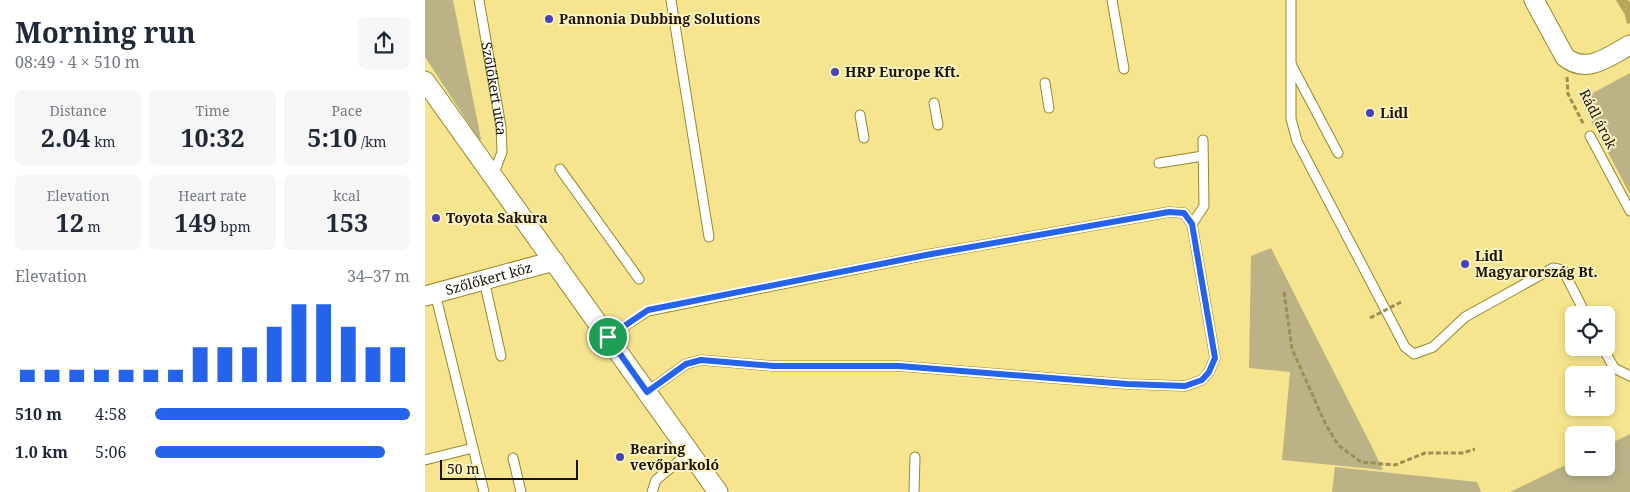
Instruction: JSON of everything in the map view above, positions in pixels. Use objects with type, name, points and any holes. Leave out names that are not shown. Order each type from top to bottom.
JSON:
[{"type":"street","points":[[1534,0],[1565,57],[1573,64],[1581,66],[1597,63],[1630,45]]},
{"type":"street","points":[[425,81],[718,492]]},
{"type":"street","name":"Szőlőkert köz","points":[[430,294],[553,261]]},
{"type":"lane","name":"Szőlőkert utca","points":[[479,0],[501,127],[502,152],[493,176]]},
{"type":"lane","points":[[671,0],[709,237]]},
{"type":"lane","points":[[1112,0],[1124,70]]},
{"type":"lane","points":[[1291,0],[1291,119],[1297,141],[1405,347],[1414,354],[1433,347],[1465,317],[1553,268],[1563,270],[1581,306]]},
{"type":"lane","points":[[1291,64],[1338,153]]},
{"type":"lane","points":[[1045,83],[1049,108]]},
{"type":"lane","points":[[934,103],[937,126]]},
{"type":"lane","points":[[860,115],[864,138]]},
{"type":"lane","name":"Rádl árok","points":[[1590,136],[1630,212]]},
{"type":"lane","points":[[1192,224],[1204,206],[1203,140]]},
{"type":"lane","points":[[1159,163],[1203,156]]},
{"type":"lane","points":[[560,169],[639,279]]},
{"type":"lane","points":[[608,337],[648,310],[926,255],[1169,212],[1184,213],[1192,224],[1215,358],[1209,372],[1202,380],[1185,386],[1127,384],[899,366],[773,366],[701,360],[686,364],[647,392]]},
{"type":"lane","points":[[484,280],[501,356]]},
{"type":"lane","points":[[430,294],[473,448],[483,492]]},
{"type":"lane","points":[[1607,356],[1614,368],[1630,376]]},
{"type":"lane","points":[[425,460],[473,448]]},
{"type":"lane","points":[[652,492],[656,480],[690,452]]},
{"type":"lane","points":[[513,458],[521,492]]},
{"type":"lane","points":[[914,492],[915,458]]},
{"type":"path","name":"Rádl árok","points":[[1573,64],[1567,77],[1568,94],[1590,136]]},
{"type":"path","points":[[1284,292],[1292,349],[1325,423],[1338,446],[1361,462],[1395,465],[1425,453],[1463,453],[1475,449]]},
{"type":"path","points":[[1370,318],[1401,302]]},
{"type":"shaded area","points":[[425,0],[453,0],[480,141],[425,57]]},
{"type":"shaded area","points":[[1616,0],[1628,0],[1630,2],[1630,23],[1627,24],[1625,15]]},
{"type":"shaded area","points":[[1630,73],[1630,194],[1580,100]]},
{"type":"shaded area","points":[[1271,248],[1383,470],[1282,460],[1290,372],[1249,368],[1251,256]]},
{"type":"shaded area","points":[[1630,434],[1630,492],[1510,492],[1565,465],[1565,476],[1615,476],[1615,442]]},
{"type":"shaded area","points":[[1335,467],[1477,482],[1481,492],[1332,492]]},
{"type":"place","name":"Pannonia Dubbing Solutions","points":[[549,19]]},
{"type":"place","name":"HRP Europe Kft.","points":[[835,72]]},
{"type":"place","name":"Lidl","points":[[1370,113]]},
{"type":"place","name":"Toyota Sakura","points":[[436,218]]},
{"type":"place","name":"Lidl Magyarország Bt.","points":[[1465,264]]},
{"type":"place","name":"Bearing vevőparkoló","points":[[620,457]]},
{"type":"route","points":[[1169,212],[1184,213],[1192,224],[1196,237],[1215,358],[1209,372],[1202,380],[1185,386],[1127,384],[899,366],[773,366],[701,360],[686,364],[647,392],[608,337],[648,310],[926,255],[1169,212]]}]
